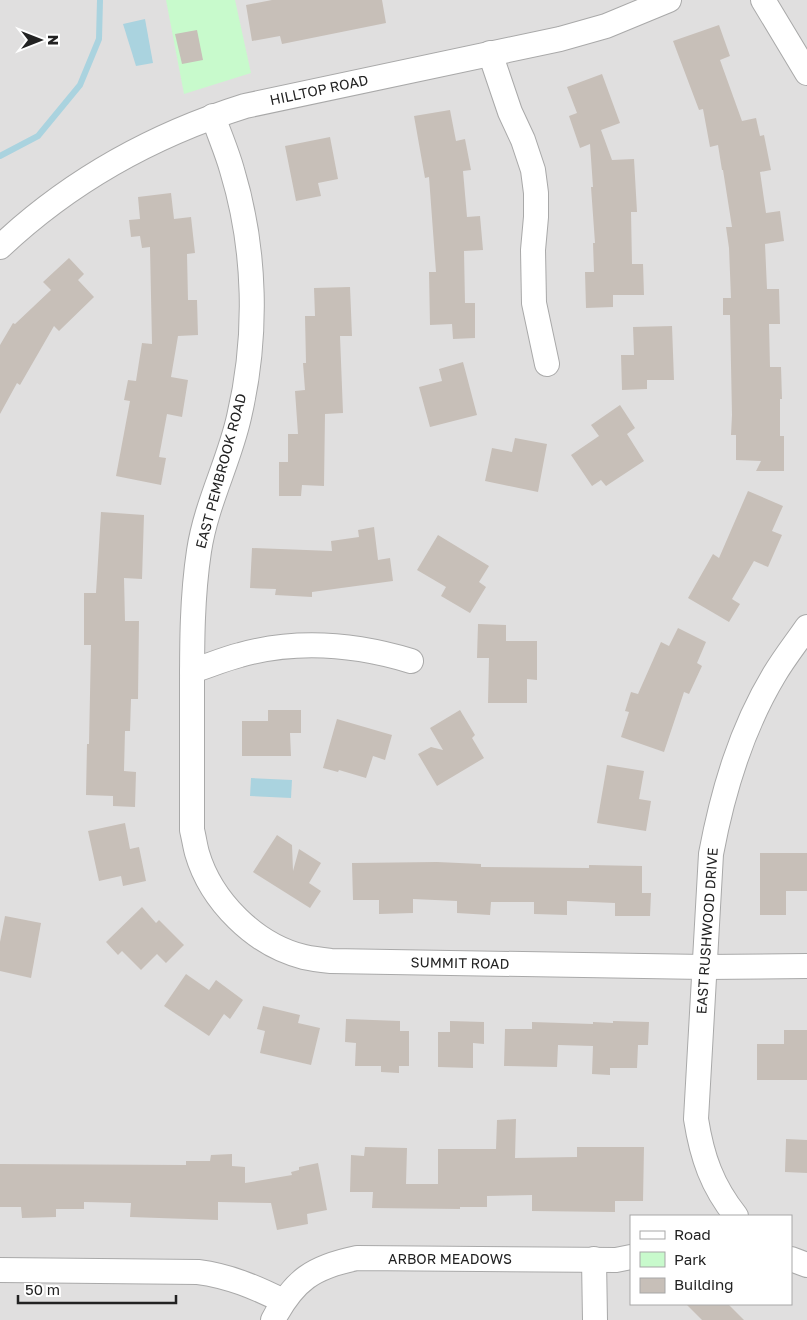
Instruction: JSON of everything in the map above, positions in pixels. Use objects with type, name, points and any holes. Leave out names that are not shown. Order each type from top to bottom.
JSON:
[{"type":"street","name":"HILLTOP ROAD","points":[[0,247],[60,196],[108,165],[159,138],[213,116],[244,106],[560,39],[606,26],[669,0]]},
{"type":"street","points":[[763,0],[807,73]]},
{"type":"street","points":[[490,53],[510,112],[523,140],[533,170],[536,194],[533,250],[534,303],[547,364]]},
{"type":"street","name":"EAST PEMBROOK ROAD","points":[[213,116],[232,170],[244,221],[250,269],[252,317],[248,369],[239,416],[226,462],[209,510],[200,548],[194,590],[192,830],[197,854],[206,876],[230,912]]},
{"type":"street","name":"EAST RUSHWOOD DRIVE","points":[[724,1212],[700,1147],[696,1119],[711,854],[730,770],[750,721],[770,683],[807,627]]},
{"type":"street","points":[[192,671],[239,655],[272,648],[310,645],[348,647],[411,661]]},
{"type":"street","name":"SUMMIT ROAD","points":[[230,912],[252,931],[276,946],[303,956],[331,961],[704,967],[807,966]]},
{"type":"street","name":"ARBOR MEADOWS","points":[[278,1310],[293,1288],[312,1273],[334,1263],[357,1258],[616,1260],[630,1257]]},
{"type":"street","points":[[594,1259],[595,1320]]},
{"type":"street","points":[[792,1259],[807,1265]]},
{"type":"street","points":[[0,1270],[198,1272],[215,1274],[247,1284],[278,1310]]},
{"type":"shaded area","points":[[0,0],[807,0],[807,1320],[0,1320]]},
{"type":"green space","points":[[166,0],[235,0],[251,73],[184,94]]},
{"type":"water","points":[[145,19],[153,63],[136,66],[123,24]]},
{"type":"water","points":[[251,778],[292,780],[291,798],[250,796]]},
{"type":"building","points":[[272,0],[382,0],[386,23],[282,44],[280,36],[252,41],[246,5]]},
{"type":"building","points":[[719,25],[730,56],[720,60],[742,121],[756,118],[760,136],[764,135],[771,170],[760,172],[766,213],[780,211],[784,241],[765,244],[767,289],[779,289],[780,324],[769,324],[770,367],[781,367],[780,436],[784,436],[784,471],[756,471],[761,461],[736,460],[736,435],[731,435],[730,315],[723,315],[723,298],[731,298],[729,248],[726,227],[732,227],[718,145],[710,147],[703,109],[699,110],[673,41]]},
{"type":"building","points":[[197,30],[203,60],[182,64],[175,34]]},
{"type":"building","points":[[602,74],[620,123],[601,130],[612,160],[634,159],[637,212],[631,212],[632,264],[643,264],[644,295],[613,295],[613,307],[586,308],[585,272],[594,272],[593,243],[595,243],[590,144],[580,148],[569,116],[577,113],[567,87]]},
{"type":"building","points":[[450,110],[456,141],[465,139],[471,170],[463,171],[467,217],[480,216],[483,250],[464,251],[465,303],[475,303],[475,338],[453,339],[452,324],[430,325],[429,272],[436,272],[429,177],[425,178],[414,116]]},
{"type":"building","points":[[330,137],[338,179],[318,183],[321,196],[296,201],[285,146]]},
{"type":"building","points":[[171,193],[174,219],[191,217],[195,253],[187,254],[188,300],[197,300],[198,335],[178,336],[171,377],[188,380],[182,417],[167,414],[159,457],[166,458],[161,485],[116,476],[130,401],[124,400],[128,380],[136,381],[142,343],[152,344],[150,247],[142,248],[140,236],[131,237],[129,220],[140,219],[138,197]]},
{"type":"building","points":[[69,258],[84,274],[78,280],[94,297],[59,331],[54,326],[20,385],[17,383],[0,414],[0,345],[13,323],[15,324],[51,290],[43,282]]},
{"type":"building","points":[[350,287],[352,336],[340,336],[343,413],[325,414],[324,486],[302,485],[301,496],[279,496],[279,462],[288,462],[288,434],[298,434],[295,391],[305,390],[303,363],[306,363],[305,316],[315,316],[314,288]]},
{"type":"building","points":[[672,326],[674,380],[647,380],[647,389],[622,390],[621,355],[634,355],[633,327]]},
{"type":"building","points":[[463,362],[477,415],[430,427],[419,387],[442,381],[439,369]]},
{"type":"building","points":[[620,405],[635,428],[627,434],[644,461],[606,486],[601,480],[592,486],[571,455],[599,436],[591,425]]},
{"type":"building","points":[[515,438],[547,444],[538,492],[485,481],[492,448],[512,452]]},
{"type":"building","points":[[748,491],[783,506],[772,531],[782,535],[768,567],[754,561],[732,599],[740,604],[729,622],[688,598],[713,554],[719,558]]},
{"type":"building","points":[[101,512],[144,515],[142,579],[124,578],[125,621],[139,621],[138,699],[131,699],[130,731],[125,731],[124,771],[136,772],[135,807],[113,806],[113,796],[86,795],[91,645],[84,645],[84,593],[96,593]]},
{"type":"building","points":[[374,527],[378,560],[390,558],[393,581],[312,592],[312,597],[275,595],[276,589],[250,588],[252,548],[332,551],[331,541],[359,537],[358,530]]},
{"type":"building","points":[[438,535],[489,566],[479,582],[486,587],[470,613],[441,596],[446,587],[417,570]]},
{"type":"building","points":[[478,624],[506,625],[506,641],[537,641],[537,680],[527,679],[527,703],[488,703],[489,658],[477,658]]},
{"type":"building","points":[[678,628],[706,642],[697,663],[702,666],[689,694],[684,692],[664,752],[621,737],[629,712],[625,711],[631,692],[638,694],[661,642],[669,646]]},
{"type":"building","points":[[268,710],[301,710],[301,733],[290,733],[291,756],[242,756],[242,721],[268,721]]},
{"type":"building","points":[[460,710],[475,735],[472,738],[484,758],[437,786],[418,754],[431,747],[443,750],[430,728]]},
{"type":"building","points":[[337,719],[392,735],[385,760],[373,756],[366,778],[339,770],[338,772],[323,768]]},
{"type":"building","points":[[607,765],[644,771],[639,799],[651,801],[646,831],[597,823]]},
{"type":"building","points":[[125,823],[130,849],[139,847],[146,881],[123,886],[121,876],[99,881],[88,831]]},
{"type":"building","points":[[277,835],[292,845],[293,871],[299,849],[321,863],[309,883],[321,891],[310,908],[253,872]]},
{"type":"building","points":[[760,853],[807,853],[807,891],[786,891],[786,915],[760,915]]},
{"type":"building","points":[[437,862],[481,864],[481,867],[589,868],[589,865],[642,866],[642,893],[651,893],[650,916],[615,916],[615,903],[567,901],[567,915],[534,914],[534,902],[491,902],[490,915],[457,913],[457,901],[413,899],[413,913],[379,914],[379,900],[353,900],[352,863]]},
{"type":"building","points":[[142,907],[156,923],[159,920],[184,945],[166,963],[157,954],[141,970],[122,951],[118,955],[106,942]]},
{"type":"building","points":[[5,916],[41,923],[31,978],[0,971],[0,942]]},
{"type":"building","points":[[186,974],[209,990],[216,980],[243,1000],[230,1019],[224,1014],[209,1036],[164,1006]]},
{"type":"building","points":[[263,1006],[300,1015],[298,1023],[320,1028],[311,1065],[260,1053],[265,1031],[257,1029]]},
{"type":"building","points":[[346,1019],[400,1021],[400,1031],[409,1031],[409,1066],[399,1066],[399,1073],[381,1072],[381,1066],[355,1066],[356,1043],[345,1042]]},
{"type":"building","points":[[450,1021],[484,1022],[484,1044],[473,1043],[473,1068],[438,1067],[438,1032],[450,1032]]},
{"type":"building","points":[[613,1021],[649,1022],[648,1045],[638,1045],[637,1068],[610,1068],[610,1075],[592,1074],[593,1046],[558,1045],[557,1067],[504,1066],[505,1029],[532,1029],[532,1022],[593,1024],[593,1022],[613,1023]]},
{"type":"building","points":[[784,1030],[807,1030],[807,1080],[757,1080],[757,1044],[784,1044]]},
{"type":"building","points":[[516,1119],[515,1158],[577,1157],[577,1147],[644,1147],[643,1201],[615,1201],[615,1212],[532,1211],[532,1195],[487,1196],[487,1207],[460,1207],[460,1209],[372,1208],[373,1192],[350,1192],[351,1155],[364,1156],[365,1147],[407,1148],[406,1184],[438,1184],[438,1149],[496,1149],[497,1120]]},
{"type":"building","points":[[786,1139],[807,1140],[807,1173],[785,1172]]},
{"type":"building","points":[[232,1154],[232,1166],[245,1167],[245,1183],[292,1175],[291,1172],[299,1170],[299,1167],[318,1163],[327,1210],[307,1214],[308,1224],[277,1230],[271,1203],[218,1202],[218,1220],[130,1217],[131,1203],[84,1202],[84,1209],[56,1209],[56,1217],[22,1218],[21,1207],[0,1207],[0,1164],[186,1165],[186,1161],[210,1161],[211,1155]]},
{"type":"building","points":[[687,1305],[729,1305],[744,1320],[702,1320]]},
{"type":"waterway","points":[[0,156],[38,136],[80,85],[99,39],[100,0]]}]
